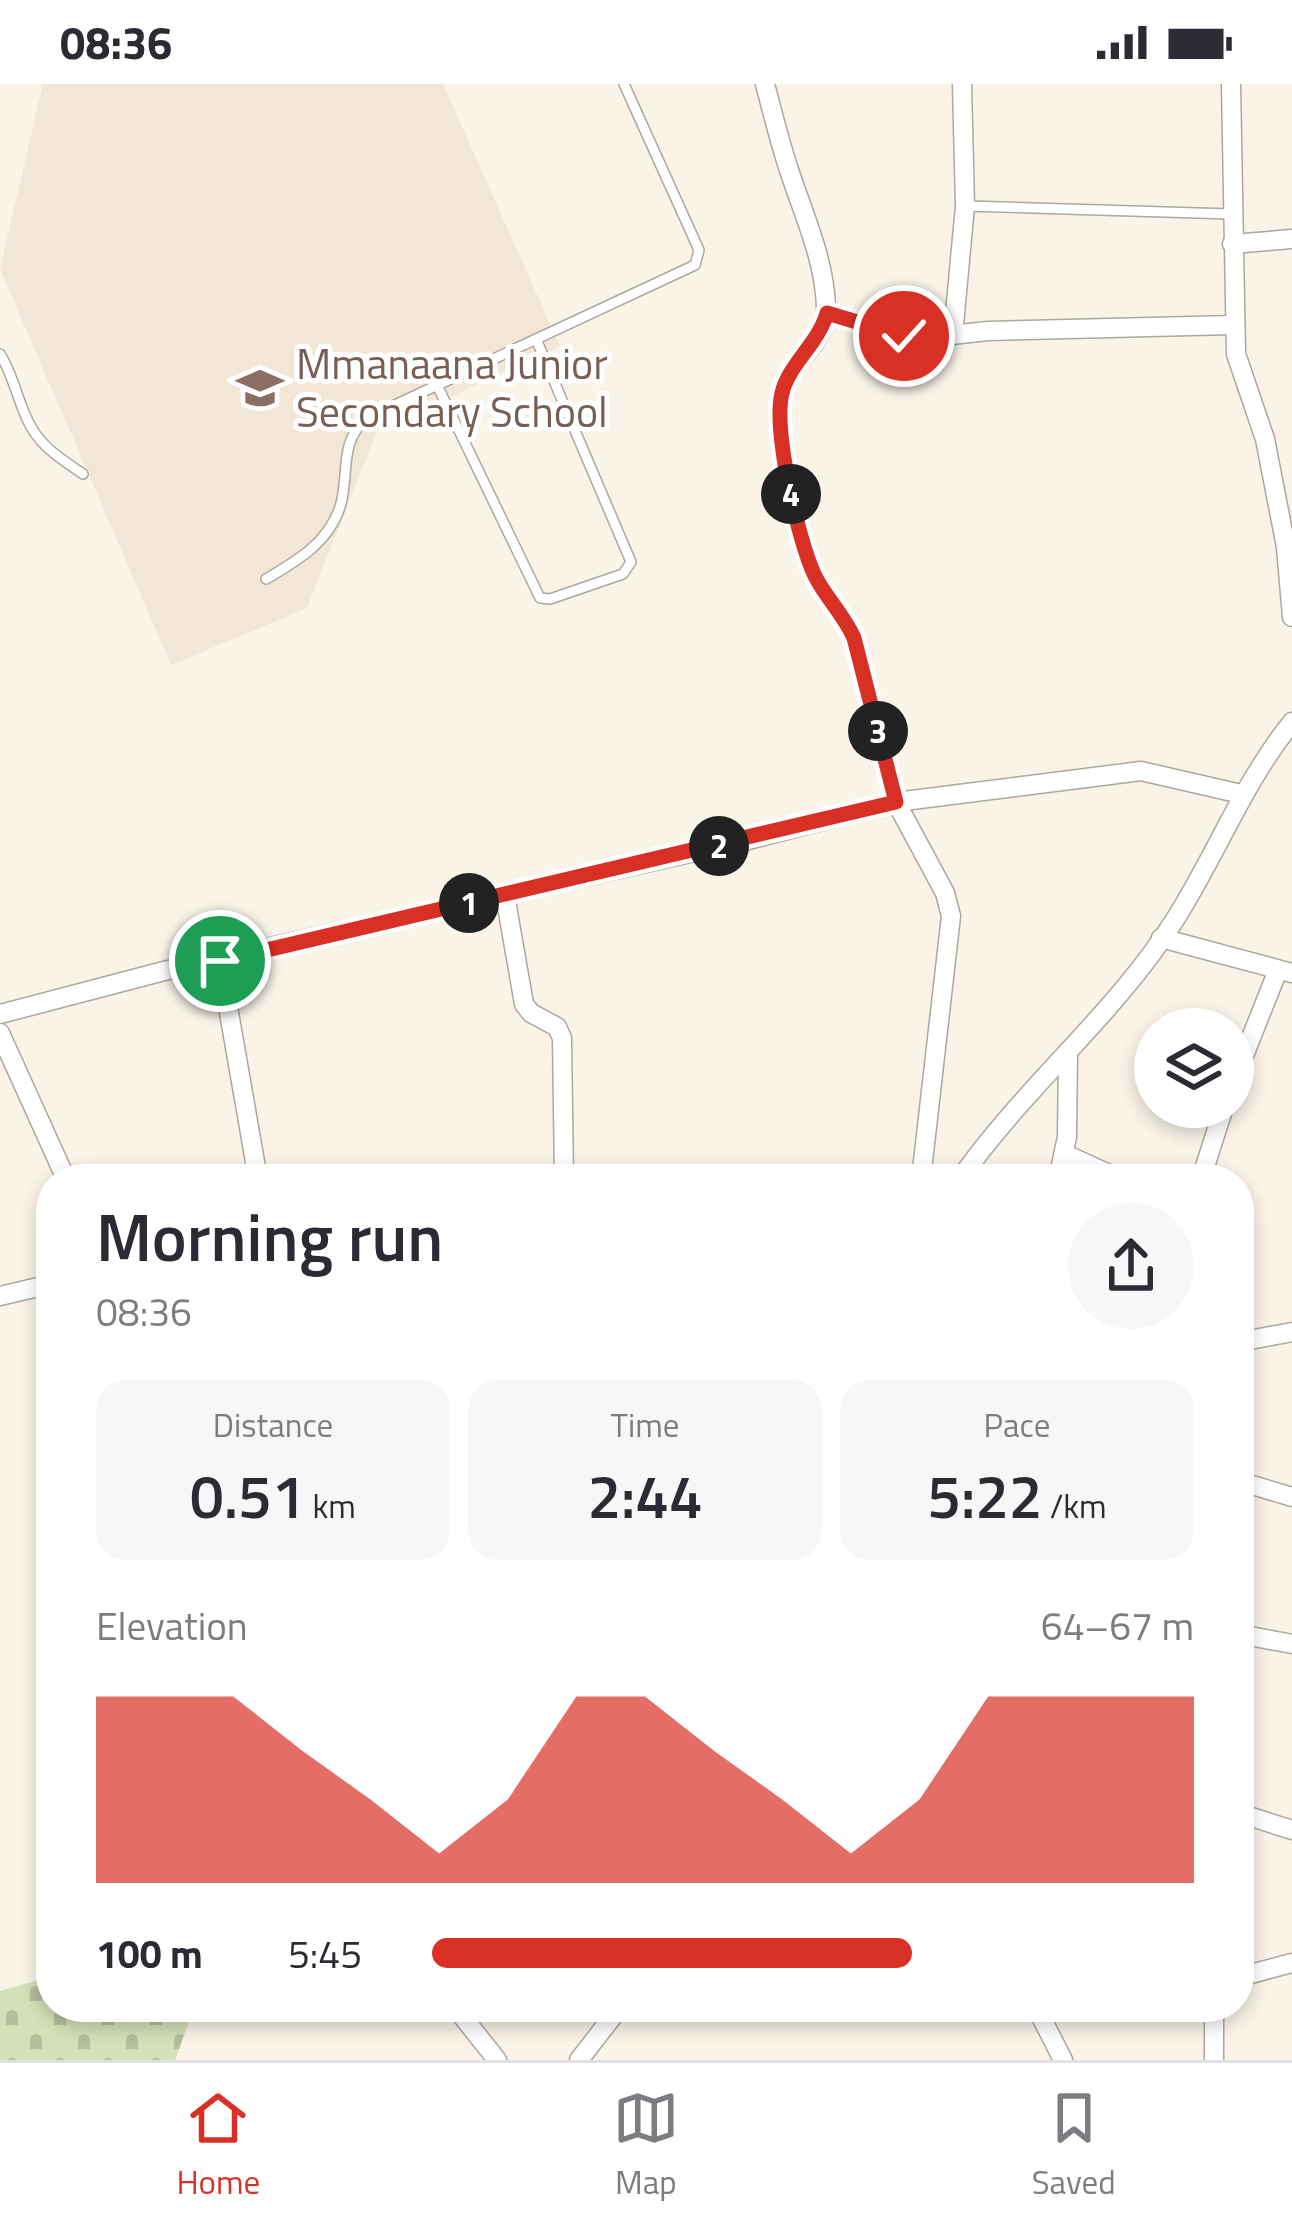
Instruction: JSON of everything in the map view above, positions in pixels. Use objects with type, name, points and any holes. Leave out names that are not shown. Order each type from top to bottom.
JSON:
[{"type":"street","points":[[765,84],[823,266],[827,313],[821,333],[787,378],[779,410],[801,541],[822,590],[854,638],[896,802],[945,893],[951,916],[923,1164]]},
{"type":"street","points":[[953,335],[965,206],[962,84]]},
{"type":"street","points":[[1232,84],[1236,354],[1265,439],[1286,547],[1292,617]]},
{"type":"street","points":[[1232,244],[1292,239]]},
{"type":"street","points":[[827,313],[904,336],[1233,325]]},
{"type":"street","points":[[971,1164],[1176,918],[1241,794],[1292,722]]},
{"type":"street","points":[[0,1014],[164,971],[896,802],[1141,771],[1241,794]]},
{"type":"street","points":[[505,895],[524,1004],[539,1019],[551,1021],[562,1038],[564,1164]]},
{"type":"street","points":[[1161,938],[1285,971],[1254,1038]]},
{"type":"street","points":[[220,961],[254,1164]]},
{"type":"street","points":[[0,1033],[59,1164]]},
{"type":"street","points":[[1062,1164],[1068,1051]]},
{"type":"street","points":[[1206,1164],[1217,1128]]},
{"type":"street","points":[[1065,1154],[1087,1164]]},
{"type":"street","points":[[0,1296],[36,1288]]},
{"type":"street","points":[[1254,1339],[1292,1332]]},
{"type":"street","points":[[1254,1485],[1292,1497]]},
{"type":"street","points":[[1254,1637],[1292,1643]]},
{"type":"street","points":[[1254,1818],[1292,1830]]},
{"type":"street","points":[[1254,1973],[1292,1963]]},
{"type":"street","points":[[465,2022],[493,2058]]},
{"type":"street","points":[[579,2060],[608,2022]]},
{"type":"street","points":[[1044,2022],[1064,2060]]},
{"type":"street","points":[[1214,2022],[1214,2060]]},
{"type":"lane","points":[[266,579],[302,558],[332,524],[340,508],[346,455],[357,425],[695,266],[699,258],[624,84]]},
{"type":"lane","points":[[965,206],[1231,214]]},
{"type":"lane","points":[[436,385],[540,598],[550,599],[623,574],[631,562],[536,339]]},
{"type":"lane","points":[[0,354],[34,432],[50,451],[83,473]]},
{"type":"shaded area","name":"Mmanaana Junior Secondary School","points":[[43,84],[443,84],[560,346],[377,431],[307,608],[171,665],[0,269]]},
{"type":"green space","points":[[36,1981],[36,2022],[189,2022],[175,2060],[0,2060],[0,1991]]},
{"type":"place","name":"Mmanaana Junior Secondary School","points":[[260,388]]},
{"type":"route","points":[[220,961],[896,802],[854,638],[822,590],[801,541],[779,410],[787,378],[821,333],[827,313],[904,336]]}]
